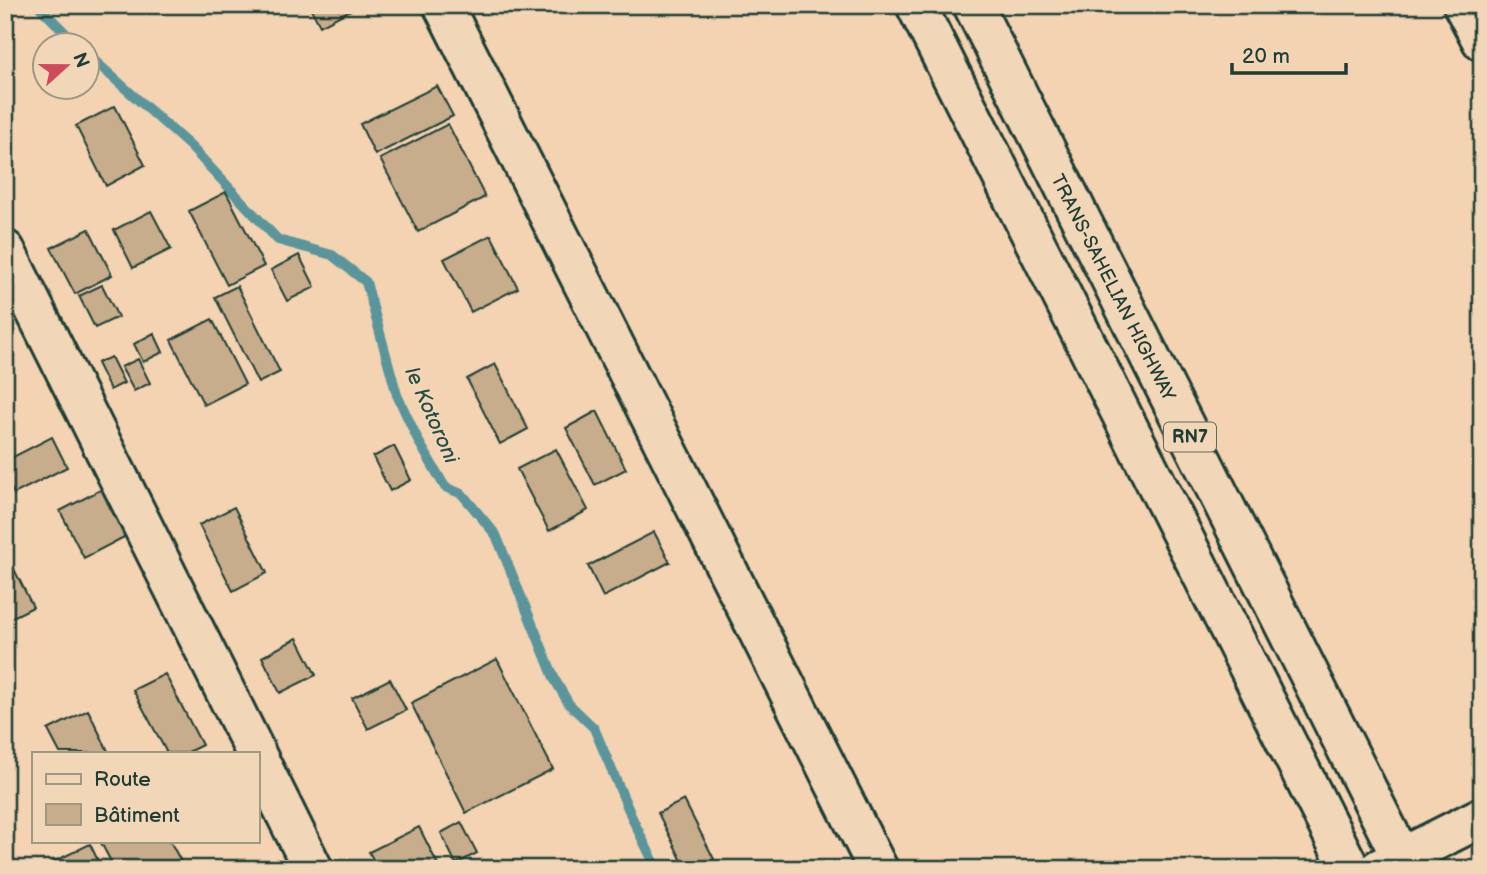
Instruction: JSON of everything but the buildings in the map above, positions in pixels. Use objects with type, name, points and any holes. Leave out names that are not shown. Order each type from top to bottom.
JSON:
[{"type":"main road","points":[[443,5],[878,869]]},
{"type":"main road","name":"RN7","points":[[916,5],[1350,869]]},
{"type":"main road","name":"TRANS-SAHELIAN HIGHWAY","points":[[972,5],[1396,865]]},
{"type":"main road","points":[[1463,5],[1482,41]]},
{"type":"main road","points":[[5,250],[256,752]]},
{"type":"main road","points":[[259,759],[313,869]]},
{"type":"main road","points":[[1396,865],[1482,817]]},
{"type":"waterway","name":"le Kotoroni","points":[[38,5],[64,32]]},
{"type":"waterway","name":"le Kotoroni","points":[[102,68],[191,147],[278,240],[332,255],[366,282],[397,395],[419,442],[445,487],[462,494],[496,535],[555,680],[569,704],[594,728],[657,869]]}]
